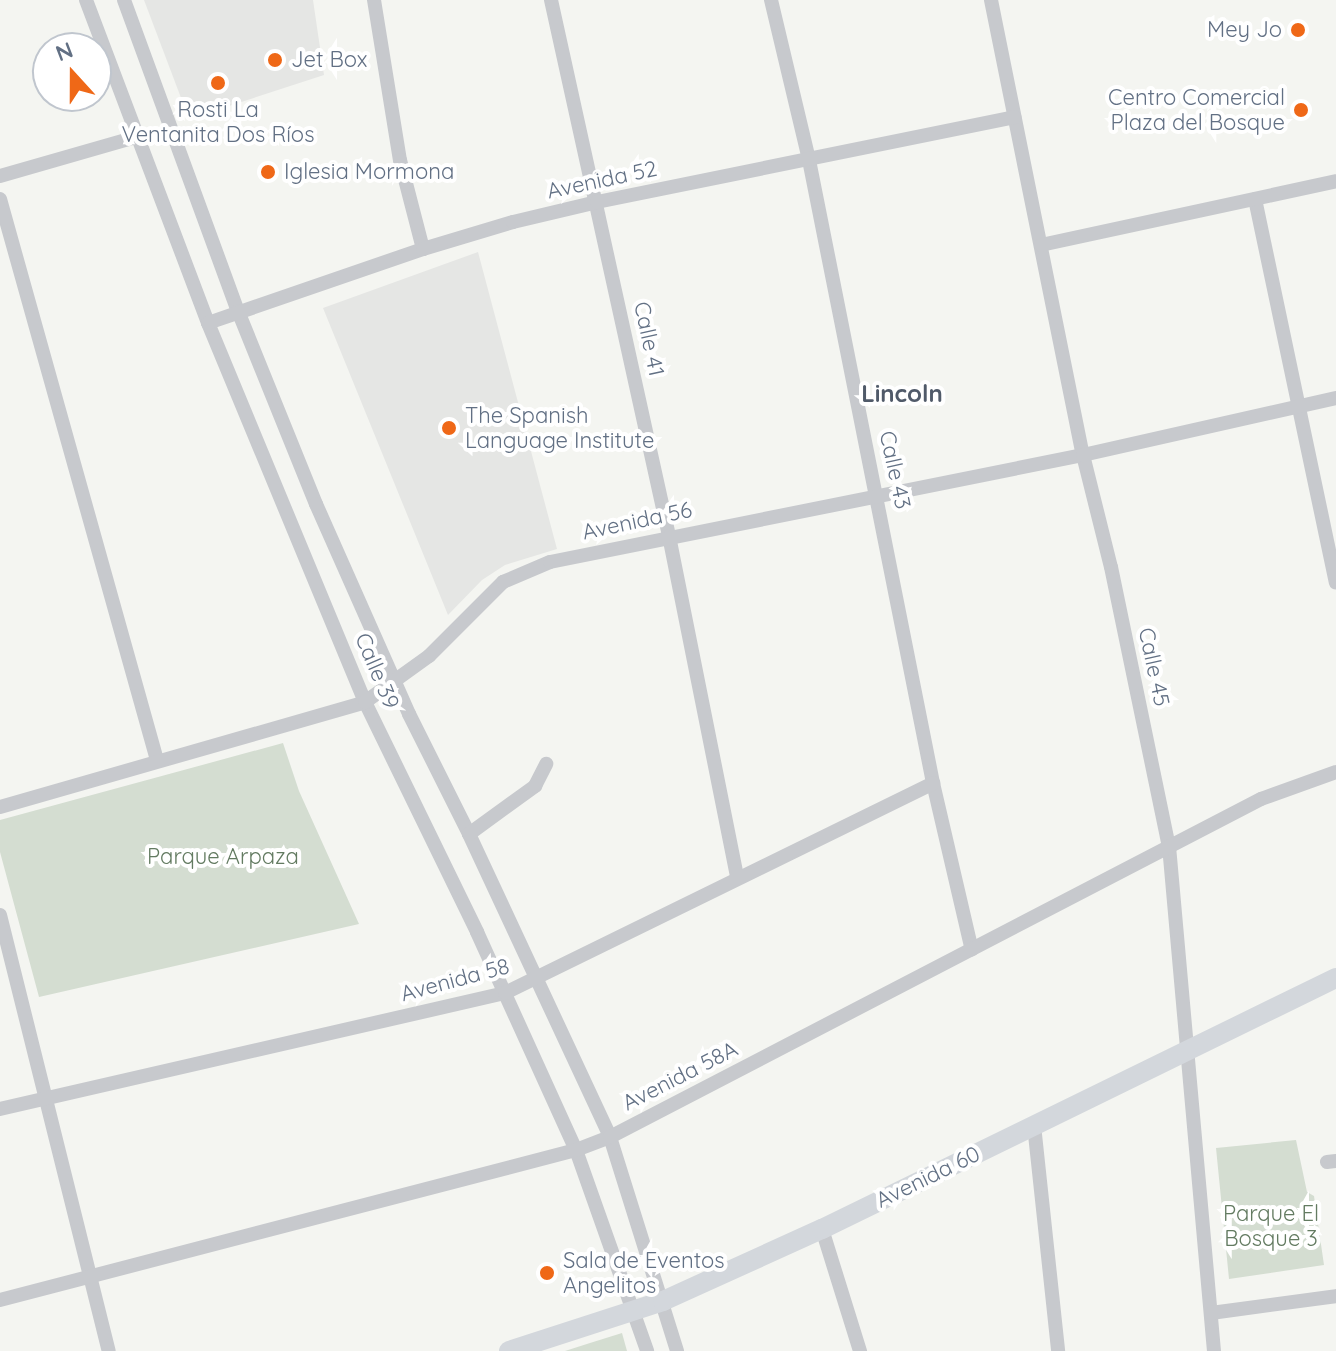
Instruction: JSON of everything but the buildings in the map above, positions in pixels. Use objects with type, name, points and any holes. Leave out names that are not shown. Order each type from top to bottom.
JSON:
[{"type":"street","name":"Calle 39","points":[[86,0],[208,323],[365,702],[505,993],[576,1150],[647,1351]]},
{"type":"street","name":"Calle 39","points":[[124,0],[238,311],[316,504],[395,682],[538,978],[610,1137],[677,1351]]},
{"type":"street","points":[[374,0],[400,160],[423,249]]},
{"type":"street","name":"Calle 41","points":[[551,0],[669,536],[737,877]]},
{"type":"street","name":"Calle 43","points":[[771,0],[809,160],[878,494],[933,783],[972,950]]},
{"type":"street","name":"Calle 45","points":[[991,0],[1083,455],[1111,567],[1169,846],[1214,1351]]},
{"type":"street","name":"Avenida 52","points":[[208,323],[423,249],[597,202],[1014,117]]},
{"type":"street","points":[[0,176],[136,137]]},
{"type":"street","points":[[1041,245],[1336,181]]},
{"type":"street","points":[[0,199],[157,760]]},
{"type":"street","points":[[1255,199],[1336,583]]},
{"type":"street","name":"Avenida 56","points":[[0,807],[365,702],[429,656],[503,582],[550,562],[1083,455],[1336,398]]},
{"type":"street","points":[[469,834],[535,786],[546,764]]},
{"type":"street","name":"Avenida 58A","points":[[0,1300],[576,1150],[610,1137],[1261,799],[1336,772]]},
{"type":"street","name":"Avenida 58","points":[[0,1109],[505,993],[933,783]]},
{"type":"street","points":[[0,915],[48,1096],[109,1351]]},
{"type":"street","name":"Avenida 60","points":[[509,1351],[663,1301],[822,1229],[1336,978]]},
{"type":"street","points":[[1034,1125],[1058,1351]]},
{"type":"street","points":[[822,1229],[860,1351]]},
{"type":"street","points":[[1211,1313],[1336,1296]]},
{"type":"shaded area","points":[[144,0],[313,0],[324,75],[189,119]]},
{"type":"shaded area","name":"The Spanish Language Institute","points":[[478,252],[557,549],[505,565],[482,580],[448,615],[323,308]]},
{"type":"green space","name":"Parque Arpaza","points":[[283,743],[299,791],[359,924],[39,997],[0,852],[0,820]]},
{"type":"green space","name":"Parque El Bosque 3","points":[[1296,1140],[1307,1192],[1314,1196],[1324,1265],[1229,1279],[1216,1148]]},
{"type":"green space","points":[[622,1333],[627,1351],[565,1351],[590,1343]]},
{"type":"place","name":"Mey Jo","points":[[1298,30]]},
{"type":"place","name":"Jet Box","points":[[275,60]]},
{"type":"place","name":"Rosti La Ventanita Dos Ríos","points":[[218,83]]},
{"type":"place","name":"Centro Comercial Plaza del Bosque","points":[[1301,110]]},
{"type":"place","name":"Iglesia Mormona","points":[[268,172]]},
{"type":"place","name":"The Spanish Language Institute","points":[[449,428]]},
{"type":"place","name":"Sala de Eventos Angelitos","points":[[547,1273]]},
{"type":"district","name":"Lincoln","points":[[902,394]]}]
